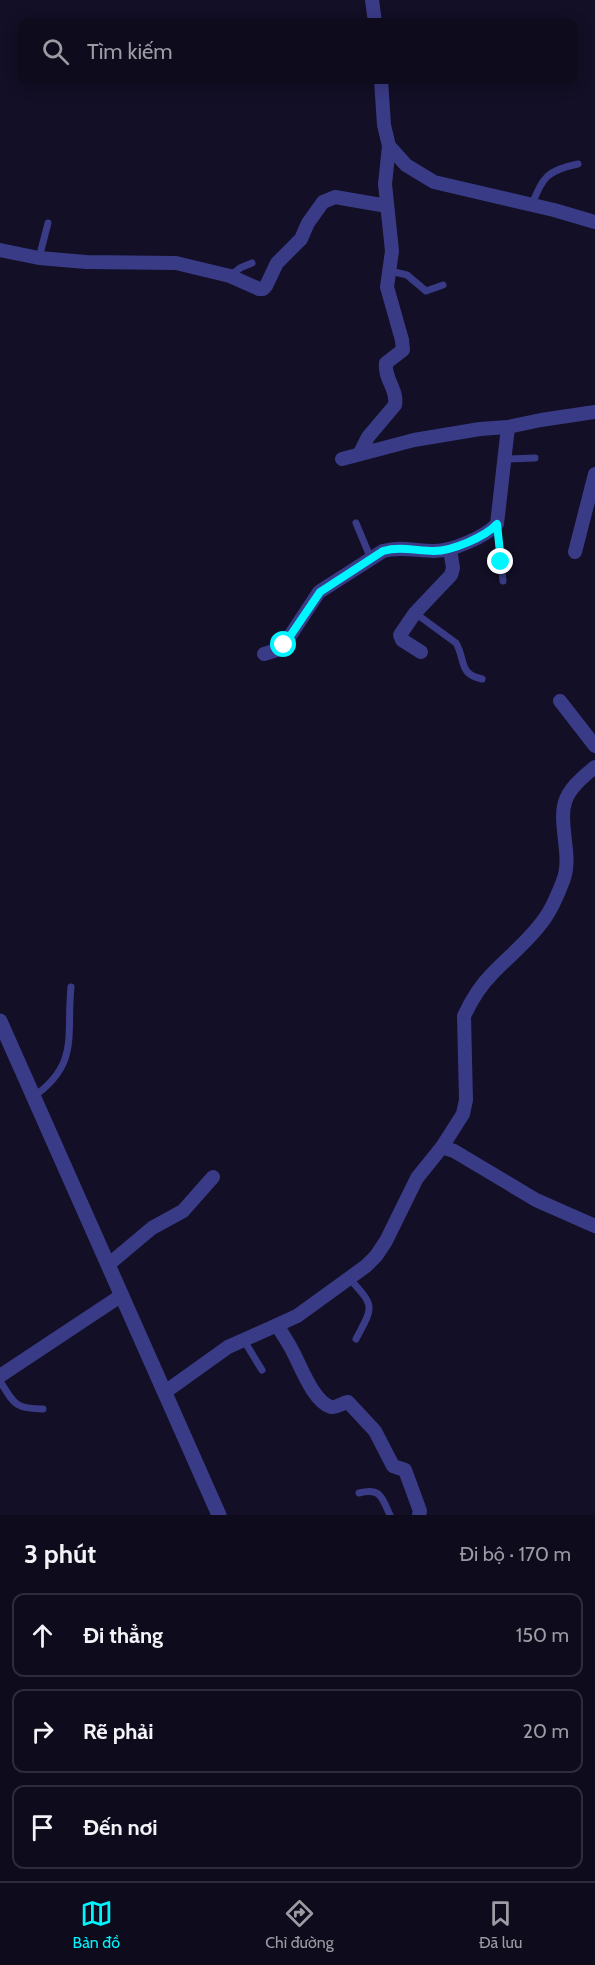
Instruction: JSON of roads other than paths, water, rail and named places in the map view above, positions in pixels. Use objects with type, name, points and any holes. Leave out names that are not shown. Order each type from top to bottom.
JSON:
[{"type":"street","points":[[372,0],[374,18]]},
{"type":"street","points":[[360,453],[368,437],[395,405],[396,398],[385,369],[386,363],[403,350],[387,287],[392,251],[385,184],[389,146],[384,125],[381,84]]},
{"type":"street","points":[[389,146],[406,165],[434,182],[595,222]]},
{"type":"street","points":[[0,250],[39,258],[86,262],[176,263],[230,276],[259,290],[263,289],[277,263],[295,246],[313,216],[323,202],[329,198],[335,197],[387,206]]},
{"type":"street","points":[[342,459],[414,440],[595,412]]},
{"type":"street","points":[[264,654],[284,645],[320,592],[371,559],[393,548],[436,551],[450,549],[489,532],[497,524],[508,427]]},
{"type":"street","points":[[575,552],[595,474]]},
{"type":"street","points":[[421,652],[402,640],[400,635],[415,613],[451,575],[453,568],[450,549]]},
{"type":"street","points":[[560,701],[595,746]]},
{"type":"street","points":[[165,1392],[228,1347],[297,1316],[366,1266],[376,1256],[386,1241],[417,1178],[442,1147],[463,1114],[466,1100],[464,1016],[489,977],[527,940],[545,919],[554,903],[565,876],[567,860],[561,813],[565,797],[576,782],[595,767]]},
{"type":"street","points":[[0,1021],[219,1515]]},
{"type":"street","points":[[442,1147],[454,1151],[536,1200],[595,1226]]},
{"type":"street","points":[[108,1266],[152,1228],[183,1211],[213,1177]]},
{"type":"street","points":[[0,1376],[122,1295]]},
{"type":"street","points":[[278,1326],[309,1385],[325,1404],[333,1408],[348,1402],[375,1431],[393,1466],[405,1470],[420,1511],[419,1515]]},
{"type":"lane","points":[[532,205],[539,185],[546,176],[553,171],[578,164]]},
{"type":"lane","points":[[39,258],[48,223]]},
{"type":"lane","points":[[230,276],[240,268],[252,263]]},
{"type":"lane","points":[[390,271],[407,275],[426,291],[443,285]]},
{"type":"lane","points":[[505,459],[535,458]]},
{"type":"lane","points":[[356,523],[371,559]]},
{"type":"lane","points":[[497,524],[503,581]]},
{"type":"lane","points":[[415,613],[456,643],[466,672],[472,677],[482,679]]},
{"type":"lane","points":[[33,1097],[46,1088],[64,1065],[69,1040],[71,987]]},
{"type":"lane","points":[[349,1278],[367,1298],[370,1305],[367,1318],[356,1339]]},
{"type":"lane","points":[[243,1339],[262,1370]]},
{"type":"lane","points":[[0,1381],[14,1404],[21,1408],[43,1409]]},
{"type":"lane","points":[[359,1493],[374,1491],[380,1494],[390,1515]]}]
